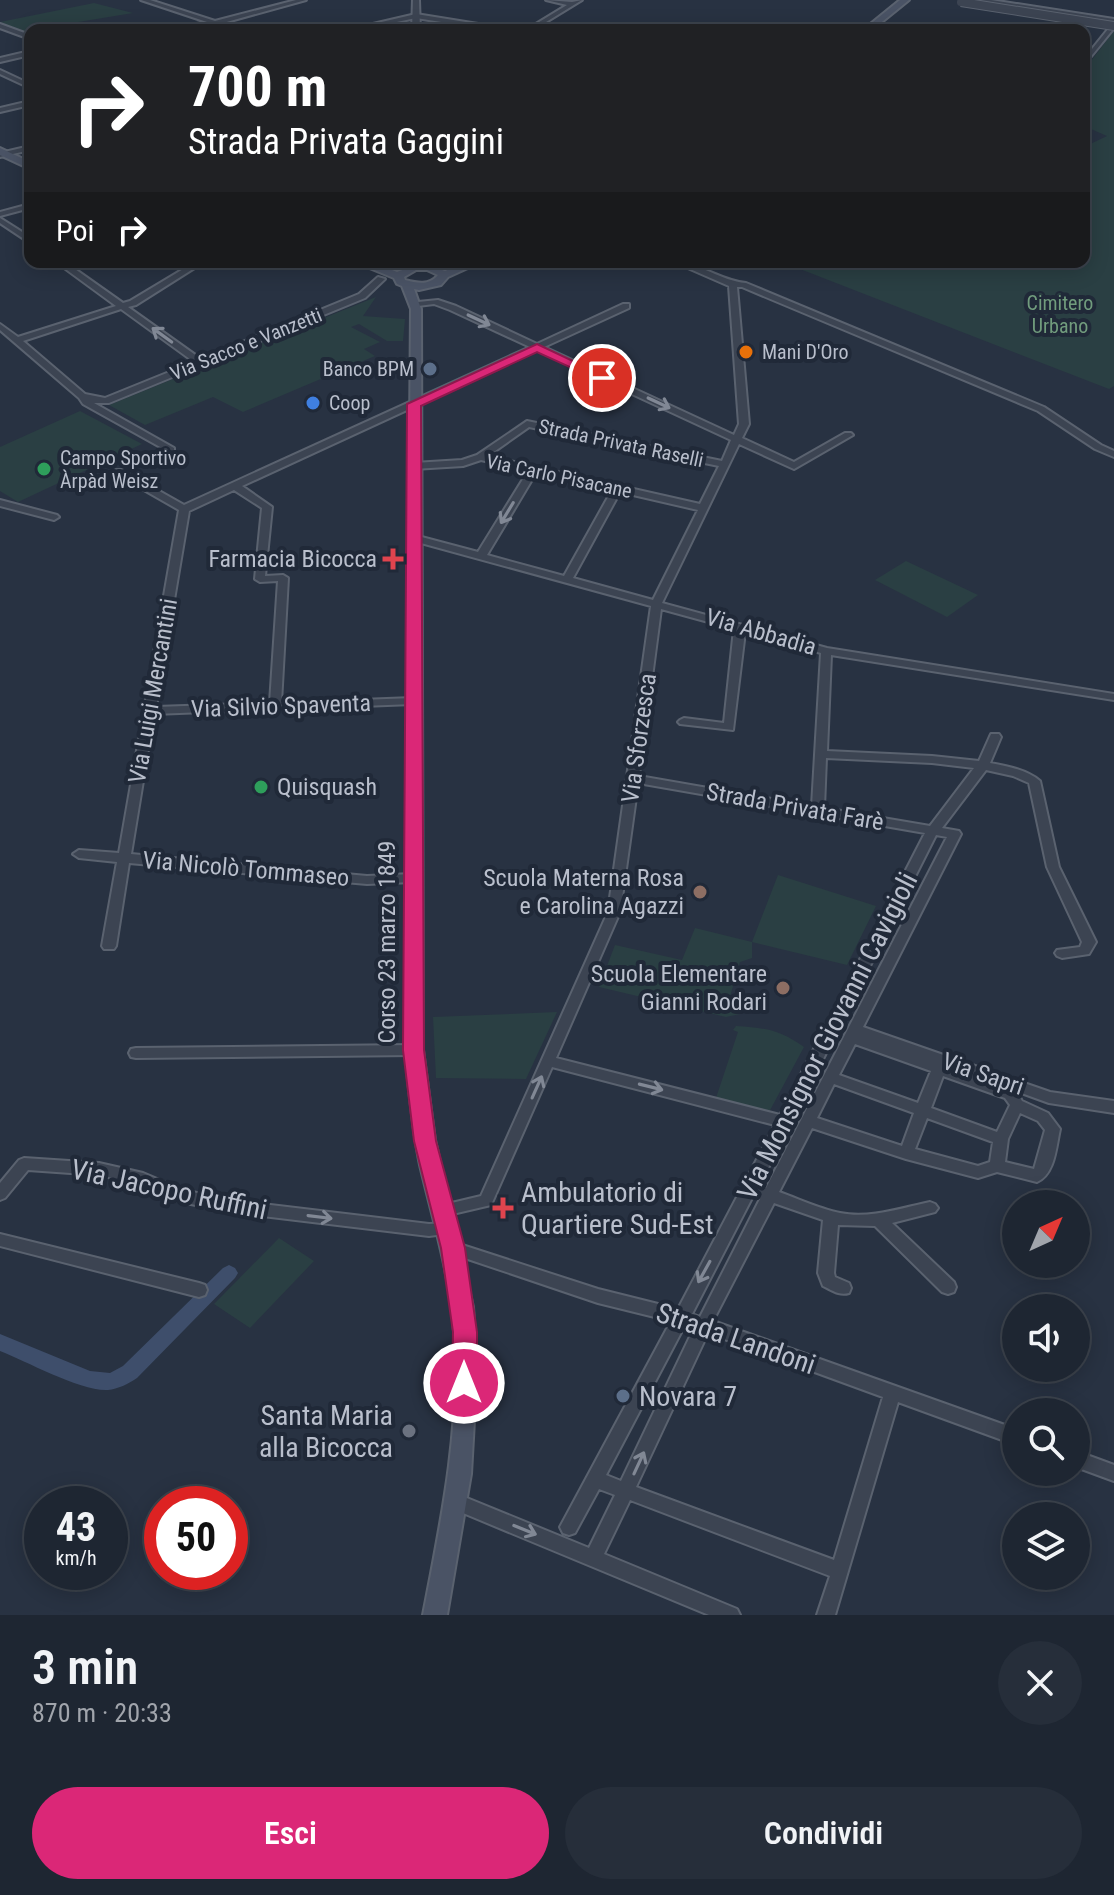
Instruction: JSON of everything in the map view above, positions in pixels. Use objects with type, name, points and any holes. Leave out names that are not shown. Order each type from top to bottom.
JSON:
[{"type":"main road","points":[[875,24],[905,0]]},
{"type":"main road","points":[[887,24],[914,0]]},
{"type":"main road","points":[[2,153],[24,163]]},
{"type":"main road","points":[[414,269],[444,275],[461,268]]},
{"type":"main road","points":[[414,269],[431,285]]},
{"type":"main road","name":"Corso 23 marzo 1849","points":[[414,269],[417,306],[412,878],[414,1050],[425,1141],[450,1238],[465,1332],[464,1408],[457,1502],[435,1615]]},
{"type":"main road","points":[[417,306],[431,285],[441,281],[444,275]]},
{"type":"street","points":[[144,0],[221,24]]},
{"type":"street","points":[[208,24],[303,0]]},
{"type":"street","points":[[416,0],[416,24]]},
{"type":"street","points":[[549,0],[576,2]]},
{"type":"street","points":[[980,0],[1114,24]]},
{"type":"street","points":[[955,1],[1114,24]]},
{"type":"street","points":[[539,24],[576,2]]},
{"type":"street","points":[[378,24],[416,16],[466,24]]},
{"type":"street","points":[[1090,55],[1114,24]]},
{"type":"street","points":[[1,27],[24,35]]},
{"type":"street","points":[[0,60],[24,54]]},
{"type":"street","points":[[0,72],[24,83]]},
{"type":"street","points":[[0,110],[24,104]]},
{"type":"street","points":[[2,153],[24,149]]},
{"type":"street","points":[[0,217],[24,208]]},
{"type":"street","points":[[0,217],[24,236]]},
{"type":"street","points":[[68,268],[201,363]]},
{"type":"street","points":[[17,340],[123,307],[190,268]]},
{"type":"street","points":[[692,268],[733,285],[743,285],[1041,409],[1098,447],[1114,454]]},
{"type":"street","name":"Via Sacco e Vanzetti","points":[[106,401],[362,296],[381,279]]},
{"type":"street","name":"Via Sforzesca","points":[[444,1210],[486,1201],[614,912],[635,779],[657,603],[744,424],[733,285]]},
{"type":"street","points":[[417,306],[435,302],[794,466],[848,435]]},
{"type":"street","points":[[119,472],[184,509],[626,306]]},
{"type":"street","points":[[0,326],[86,402],[175,448],[103,407],[106,401],[82,396]]},
{"type":"street","name":"Strada Privata Raselli","points":[[480,457],[527,424],[724,464]]},
{"type":"street","name":"Via Carlo Pisacane","points":[[414,466],[463,463],[480,457],[703,508]]},
{"type":"street","points":[[481,556],[533,470]]},
{"type":"street","points":[[235,486],[267,507],[260,579],[283,578],[275,706]]},
{"type":"street","points":[[568,578],[617,489]]},
{"type":"street","points":[[0,503],[54,517]]},
{"type":"street","name":"Via Luigi Mercantini","points":[[109,946],[184,509]]},
{"type":"street","name":"Via Abbadia","points":[[414,538],[826,651],[1114,697]]},
{"type":"street","points":[[684,722],[729,727],[740,626]]},
{"type":"street","points":[[818,810],[826,651]]},
{"type":"street","name":"Via Silvio Spaventa","points":[[150,711],[413,701]]},
{"type":"street","name":"Via Monsignor Giovanni Cavigioli","points":[[569,1527],[679,1316],[750,1189],[932,830],[983,765],[995,737]]},
{"type":"street","points":[[821,754],[983,765],[1034,781],[1053,867],[1089,942],[1084,951],[1062,953]]},
{"type":"street","name":"Strada Privata Farè","points":[[635,779],[955,834]]},
{"type":"street","name":"Via Monsignor Giovanni Cavigioli","points":[[593,1559],[704,1325],[955,834]]},
{"type":"street","name":"Via Nicolò Tommaseo","points":[[79,854],[367,880],[412,878]]},
{"type":"street","points":[[808,1121],[906,1153],[978,1172],[997,1166],[1037,1176],[1043,1169],[1053,1129],[1043,1117],[1017,1105],[1010,1094],[853,1033]]},
{"type":"street","name":"Via Sapri","points":[[853,1033],[1049,1097],[1114,1107]]},
{"type":"street","points":[[136,1053],[414,1050]]},
{"type":"street","points":[[548,1061],[784,1122]]},
{"type":"street","points":[[906,1153],[939,1068]]},
{"type":"street","points":[[830,1077],[1001,1139]]},
{"type":"street","points":[[997,1166],[1001,1139],[1017,1105]]},
{"type":"street","name":"Via Jacopo Ruffini","points":[[0,1194],[24,1164],[99,1169],[143,1179],[181,1196],[230,1206],[429,1230],[450,1238]]},
{"type":"street","points":[[750,1189],[855,1221],[888,1220],[930,1208]]},
{"type":"street","points":[[831,1216],[826,1273],[829,1281],[843,1288]]},
{"type":"street","points":[[879,1220],[948,1287]]},
{"type":"street","name":"Strada Landoni","points":[[450,1238],[598,1296],[679,1316],[1002,1432]]},
{"type":"street","points":[[0,1240],[199,1290]]},
{"type":"street","points":[[826,1615],[893,1392]]},
{"type":"street","points":[[1090,1464],[1114,1473]]},
{"type":"street","points":[[594,1479],[840,1571]]},
{"type":"street","points":[[457,1502],[731,1615]]},
{"type":"green space","points":[[94,3],[133,13],[66,24],[24,24],[24,31],[0,22]]},
{"type":"green space","name":"Cimitero Urbano","points":[[1114,31],[1114,386],[1109,389],[797,268],[1090,268],[1090,144],[1107,136],[1090,129],[1090,62]]},
{"type":"green space","points":[[376,297],[363,316],[405,319],[403,341],[387,341],[359,324],[351,327],[380,342],[364,349],[375,356],[243,412],[213,397],[145,425],[109,405]]},
{"type":"green space","name":"Campo Sportivo Àrpàd Weisz","points":[[80,411],[142,444],[18,502],[0,491],[0,447]]},
{"type":"green space","points":[[906,561],[978,595],[947,617],[875,580]]},
{"type":"green space","points":[[778,875],[876,906],[847,965],[752,942]]},
{"type":"green space","points":[[695,928],[752,942],[752,958],[740,962],[729,1000],[740,1014],[726,1017],[599,987],[615,945],[682,960]]},
{"type":"green space","points":[[557,1012],[526,1079],[436,1078],[433,1017]]},
{"type":"green space","points":[[736,1026],[773,1031],[804,1047],[768,1114],[715,1101],[738,1032],[733,1030]]},
{"type":"green space","points":[[279,1238],[314,1261],[250,1328],[214,1304]]},
{"type":"waterway","points":[[0,1342],[89,1379],[115,1380],[130,1372],[229,1273]]},
{"type":"place","name":"Mani D'Oro","points":[[746,352]]},
{"type":"place","name":"Banco BPM","points":[[430,369]]},
{"type":"place","name":"Coop","points":[[313,403]]},
{"type":"place","name":"Campo Sportivo Àrpàd Weisz","points":[[44,469]]},
{"type":"place","name":"Farmacia Bicocca","points":[[393,559]]},
{"type":"place","name":"Quisquash","points":[[261,787]]},
{"type":"place","name":"Scuola Materna Rosa e Carolina Agazzi","points":[[700,892]]},
{"type":"place","name":"Scuola Elementare Gianni Rodari","points":[[783,988]]},
{"type":"place","name":"Ambulatorio di Quartiere Sud-Est","points":[[503,1208]]},
{"type":"place","name":"Novara 7","points":[[623,1396]]},
{"type":"place","name":"Santa Maria alla Bicocca","points":[[409,1431]]},
{"type":"route","points":[[464,1383],[465,1332],[453,1248],[425,1141],[414,1050],[414,404],[537,348],[602,378]]}]
